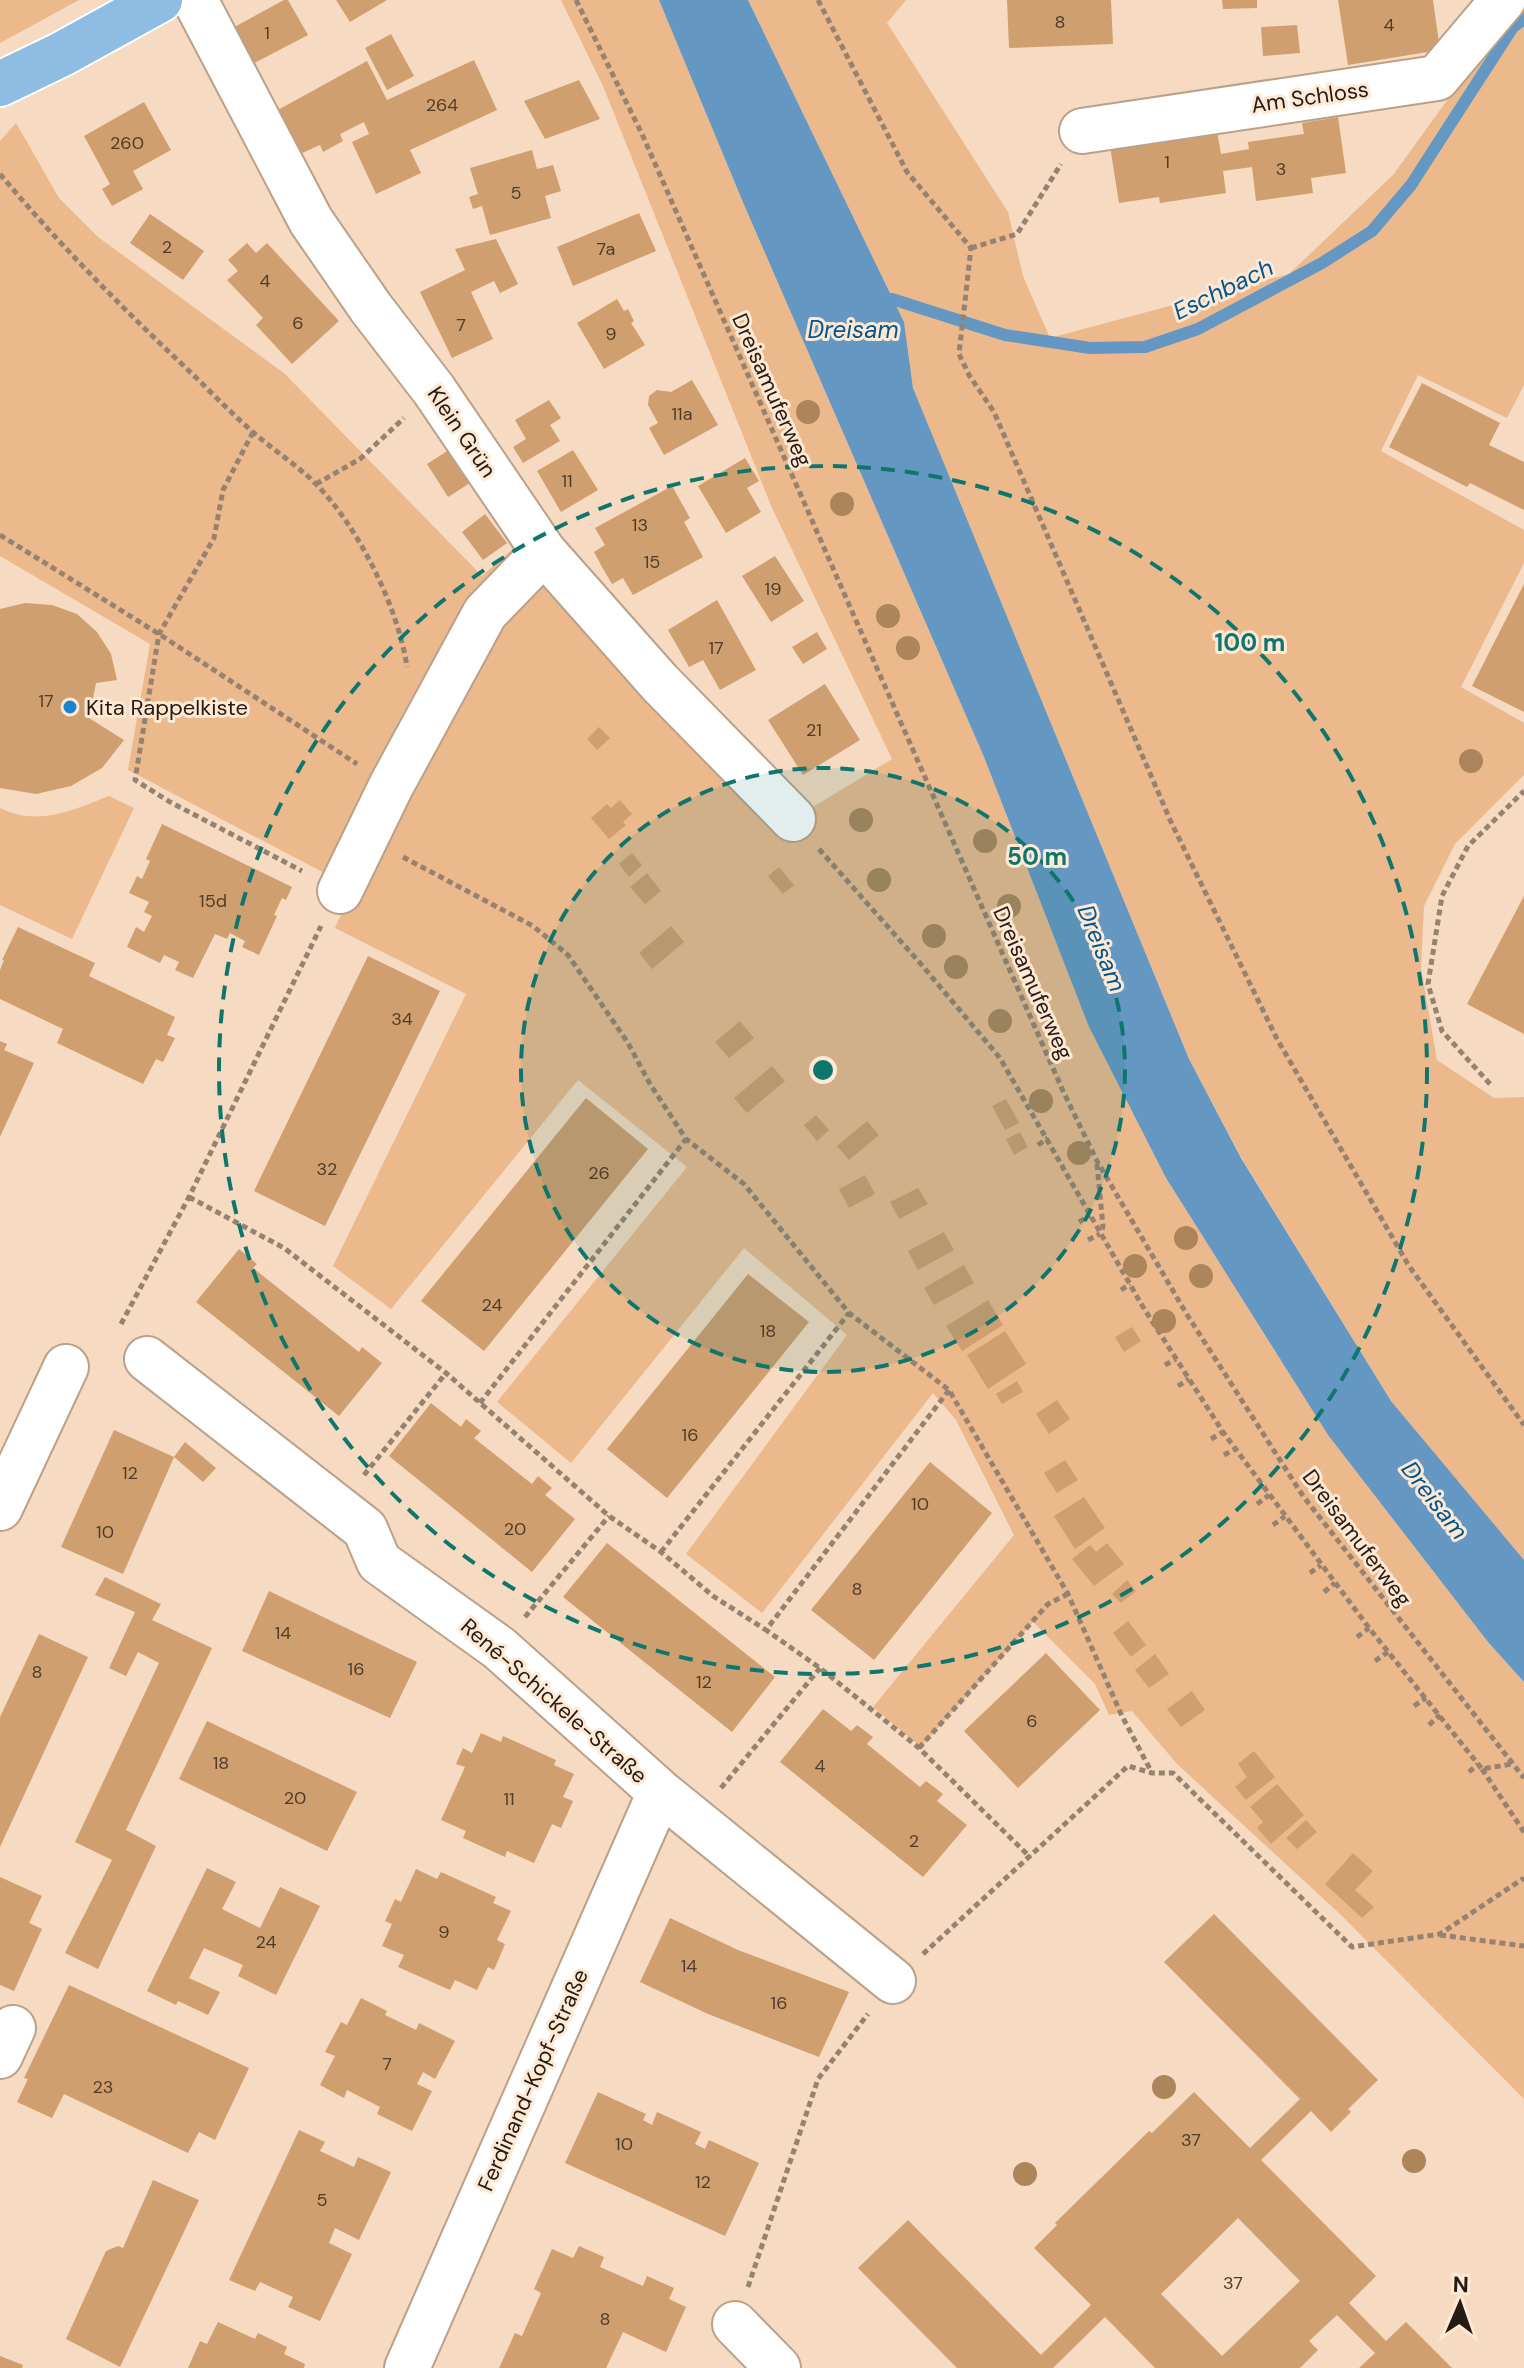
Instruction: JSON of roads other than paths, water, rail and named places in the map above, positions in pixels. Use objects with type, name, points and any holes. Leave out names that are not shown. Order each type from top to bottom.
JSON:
[{"type":"main road","points":[[0,84],[160,0]]},
{"type":"street","name":"Klein Grün","points":[[195,0],[311,221],[371,308],[434,390],[544,552],[659,682],[793,819]]},
{"type":"street","name":"Am Schloss","points":[[1082,131],[1437,78],[1503,0]]},
{"type":"street","points":[[340,891],[391,786],[485,613],[544,552]]},
{"type":"street","name":"René-Schickele-Straße","points":[[134,1342],[336,1509],[365,1529],[379,1562],[499,1648],[660,1792],[893,1981]]},
{"type":"street","points":[[0,1508],[66,1367]]},
{"type":"street","name":"Ferdinand-Kopf-Straße","points":[[407,2368],[660,1792]]},
{"type":"street","points":[[735,2324],[778,2368]]},
{"type":"water","name":"Dreisam","points":[[659,0],[748,0],[904,322],[913,388],[1189,1059],[1241,1158],[1391,1401],[1524,1560],[1524,1682],[1488,1642],[1328,1435],[1166,1178],[1089,1027],[984,757],[742,200]]},
{"type":"waterway","name":"Eschbach","points":[[877,300],[892,299],[1005,335],[1090,348],[1145,347],[1198,329],[1322,263],[1372,231],[1411,185],[1513,27],[1524,19]]},
{"type":"place","name":"Kita Rappelkiste","points":[[70,707]]}]
